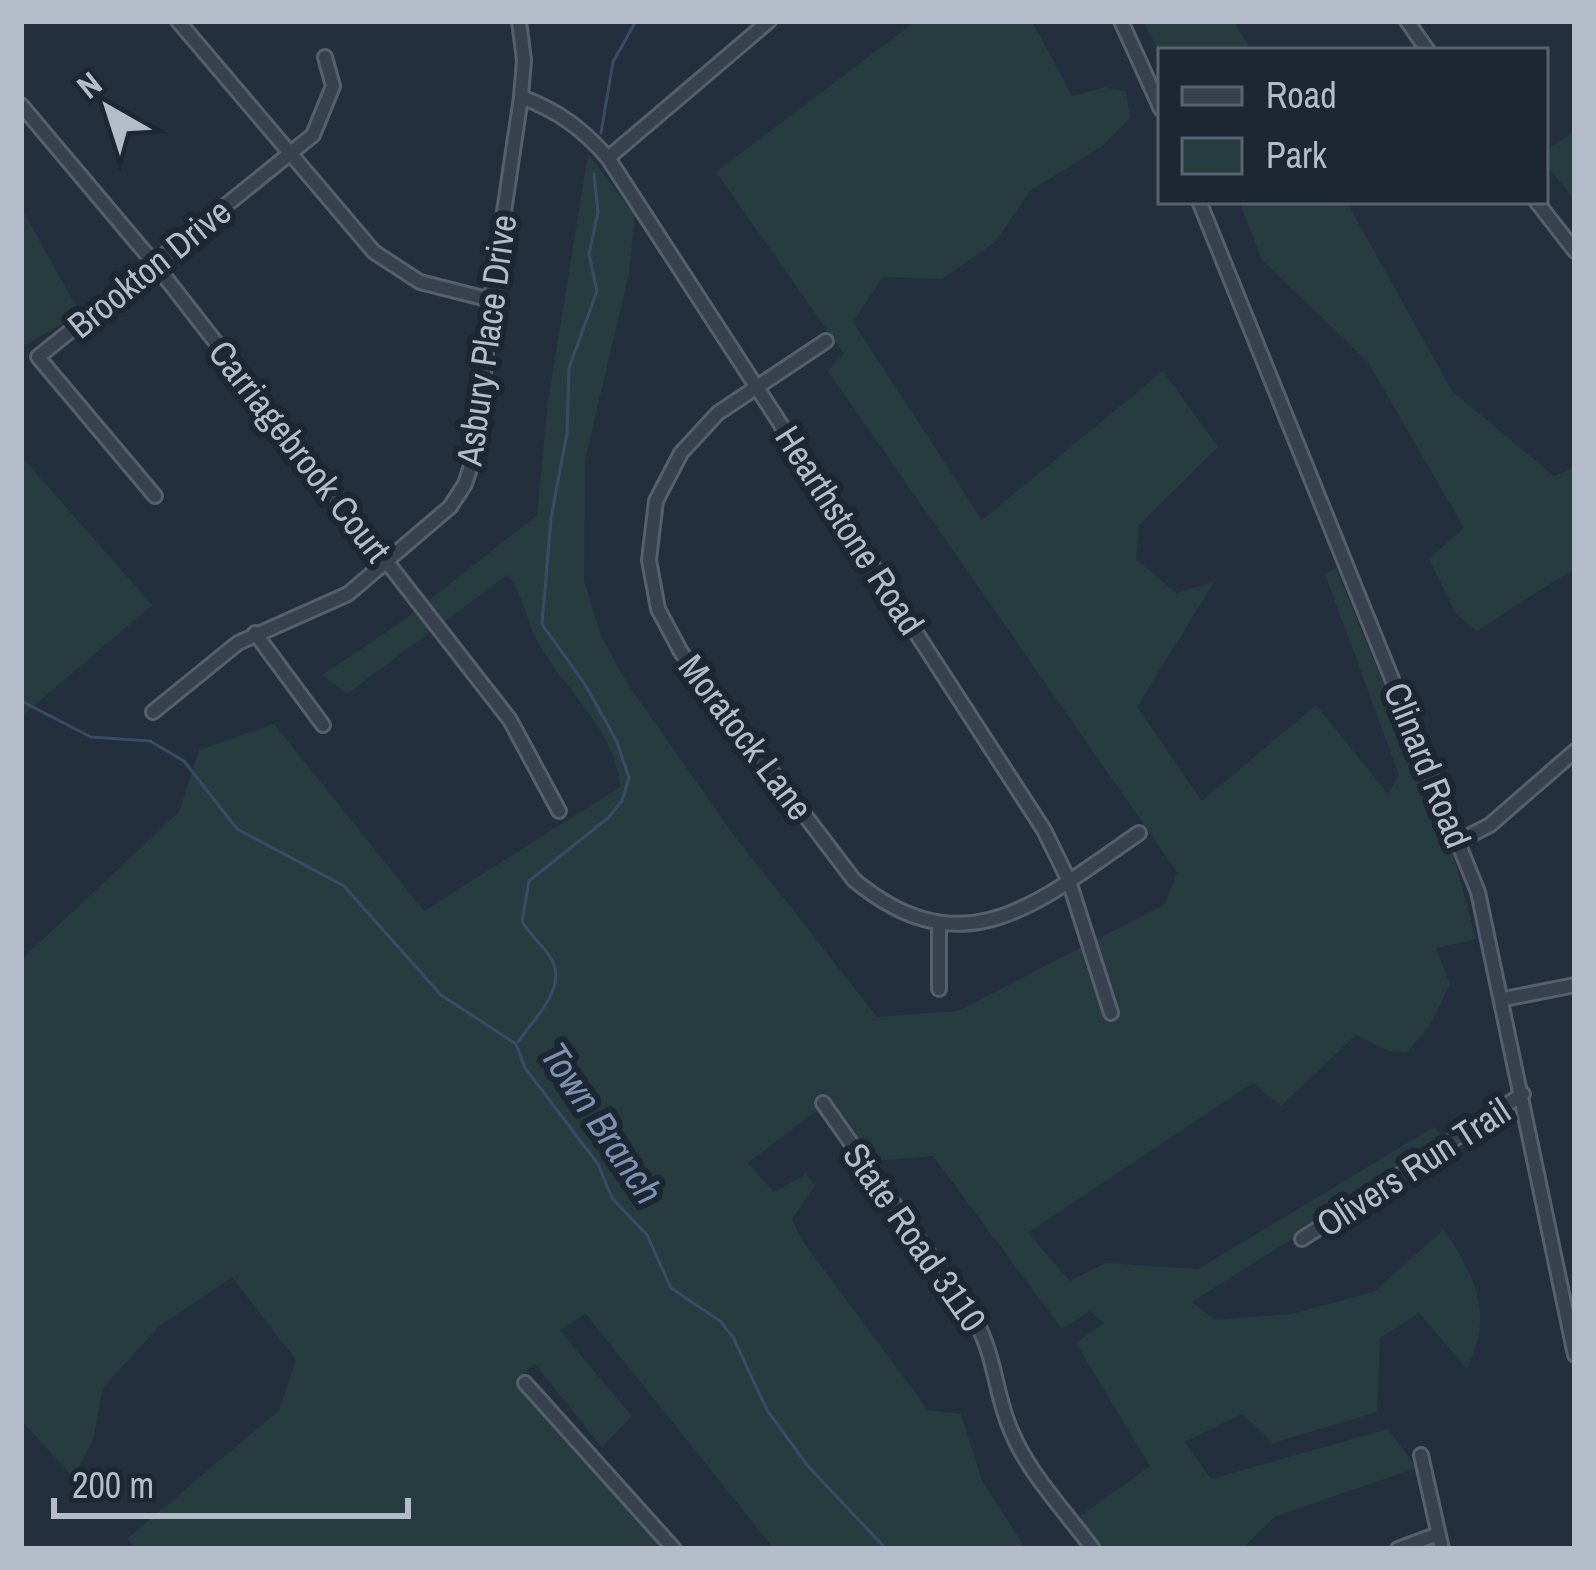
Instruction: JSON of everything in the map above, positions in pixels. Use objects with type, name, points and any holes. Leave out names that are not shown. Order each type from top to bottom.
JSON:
[{"type":"street","points":[[178,21],[374,252],[420,281],[491,300]]},
{"type":"street","name":"Asbury Place Drive","points":[[153,712],[255,633],[327,606],[388,562],[450,506],[465,484],[477,447],[491,300],[521,98],[519,21]]},
{"type":"street","points":[[608,158],[769,21]]},
{"type":"street","points":[[1121,21],[1158,102]]},
{"type":"street","points":[[1407,21],[1426,48]]},
{"type":"street","name":"Brookton Drive","points":[[155,496],[38,357],[313,135],[328,103],[332,73],[326,57]]},
{"type":"street","name":"Hearthstone Road","points":[[521,98],[548,107],[585,132],[608,158],[1044,830],[1069,881],[1111,1012]]},
{"type":"street","name":"Carriagebrook Court","points":[[21,105],[154,263],[510,720],[559,811]]},
{"type":"street","name":"Clinard Road","points":[[1200,204],[1461,840],[1504,999],[1575,1355]]},
{"type":"street","points":[[1538,204],[1575,251]]},
{"type":"street","name":"Moratock Lane","points":[[826,341],[718,413],[681,453],[656,501],[650,560],[658,609],[681,652],[854,880],[886,907],[939,927],[1002,920],[1139,833]]},
{"type":"street","points":[[255,633],[322,725]]},
{"type":"street","points":[[1461,840],[1490,825],[1575,751]]},
{"type":"street","points":[[939,927],[939,989]]},
{"type":"street","points":[[1504,999],[1575,985]]},
{"type":"street","name":"Olivers Run Trail","points":[[1302,1240],[1523,1094]]},
{"type":"street","name":"State Road 3110","points":[[823,1103],[974,1318],[997,1366],[1000,1404],[1014,1439],[1093,1549]]},
{"type":"street","points":[[525,1383],[674,1549]]},
{"type":"street","points":[[1398,1549],[1440,1542],[1421,1454]]},
{"type":"green space","points":[[916,21],[1032,21],[1072,96],[1105,87],[1126,92],[1130,118],[1101,147],[1030,191],[995,242],[942,279],[883,277],[853,322],[982,520],[1163,371],[1218,447],[1139,525],[1136,559],[1176,593],[1214,582],[1137,707],[1202,801],[1316,705],[1388,794],[1399,775],[1325,574],[1336,568],[1454,857],[1476,939],[1436,948],[1450,984],[1429,1027],[1406,1053],[1386,1050],[1356,1035],[1281,1106],[1253,1083],[1028,1233],[1070,1281],[1106,1263],[1198,1269],[1434,1127],[1448,1140],[1192,1302],[1215,1320],[1291,1314],[1374,1292],[1443,1230],[1478,1296],[1479,1331],[1467,1369],[1419,1313],[1380,1338],[1377,1412],[1273,1443],[1242,1414],[1185,1442],[1211,1479],[1388,1429],[1417,1468],[1276,1516],[1242,1549],[1096,1549],[1079,1517],[1150,1466],[1076,1343],[1104,1323],[1090,1311],[1062,1329],[933,1156],[875,1161],[832,1099],[748,1163],[774,1192],[806,1174],[815,1186],[792,1219],[801,1239],[928,1410],[961,1414],[982,1481],[1026,1549],[774,1549],[585,1313],[560,1331],[632,1416],[602,1447],[535,1364],[517,1380],[667,1549],[136,1549],[127,1539],[279,1410],[296,1360],[232,1277],[159,1327],[103,1387],[93,1441],[73,1477],[21,1420],[21,960],[179,812],[199,750],[274,724],[424,911],[620,787],[609,747],[538,642],[507,575],[347,694],[322,675],[404,620],[537,515],[548,401],[588,154],[635,215],[629,273],[585,460],[584,581],[601,636],[627,683],[733,834],[877,1017],[958,1011],[1165,904],[1177,872],[828,371],[844,354],[716,172]]},
{"type":"green space","points":[[1143,21],[1233,21],[1250,48],[1158,48]]},
{"type":"green space","points":[[1575,132],[1575,200],[1548,168],[1548,148]]},
{"type":"green space","points":[[1240,204],[1348,204],[1452,391],[1554,476],[1575,467],[1575,568],[1477,631],[1456,614],[1429,559],[1464,528],[1368,362],[1262,260]]},
{"type":"green space","points":[[21,208],[80,313],[21,348]]},
{"type":"green space","points":[[21,456],[152,605],[21,717]]},
{"type":"waterway","points":[[601,133],[613,62],[636,21]]},
{"type":"waterway","points":[[518,1042],[546,1005],[556,973],[550,956],[522,921],[529,881],[608,818],[622,801],[629,778],[617,742],[586,686],[542,624],[551,518],[567,433],[569,368],[597,291],[589,254],[598,212],[594,174]]},
{"type":"waterway","name":"Town Branch","points":[[21,701],[91,737],[150,741],[184,761],[237,829],[344,886],[441,995],[516,1044],[525,1068],[598,1164],[612,1198],[647,1235],[671,1288],[720,1321],[733,1337],[767,1410],[807,1465],[886,1549]]}]
